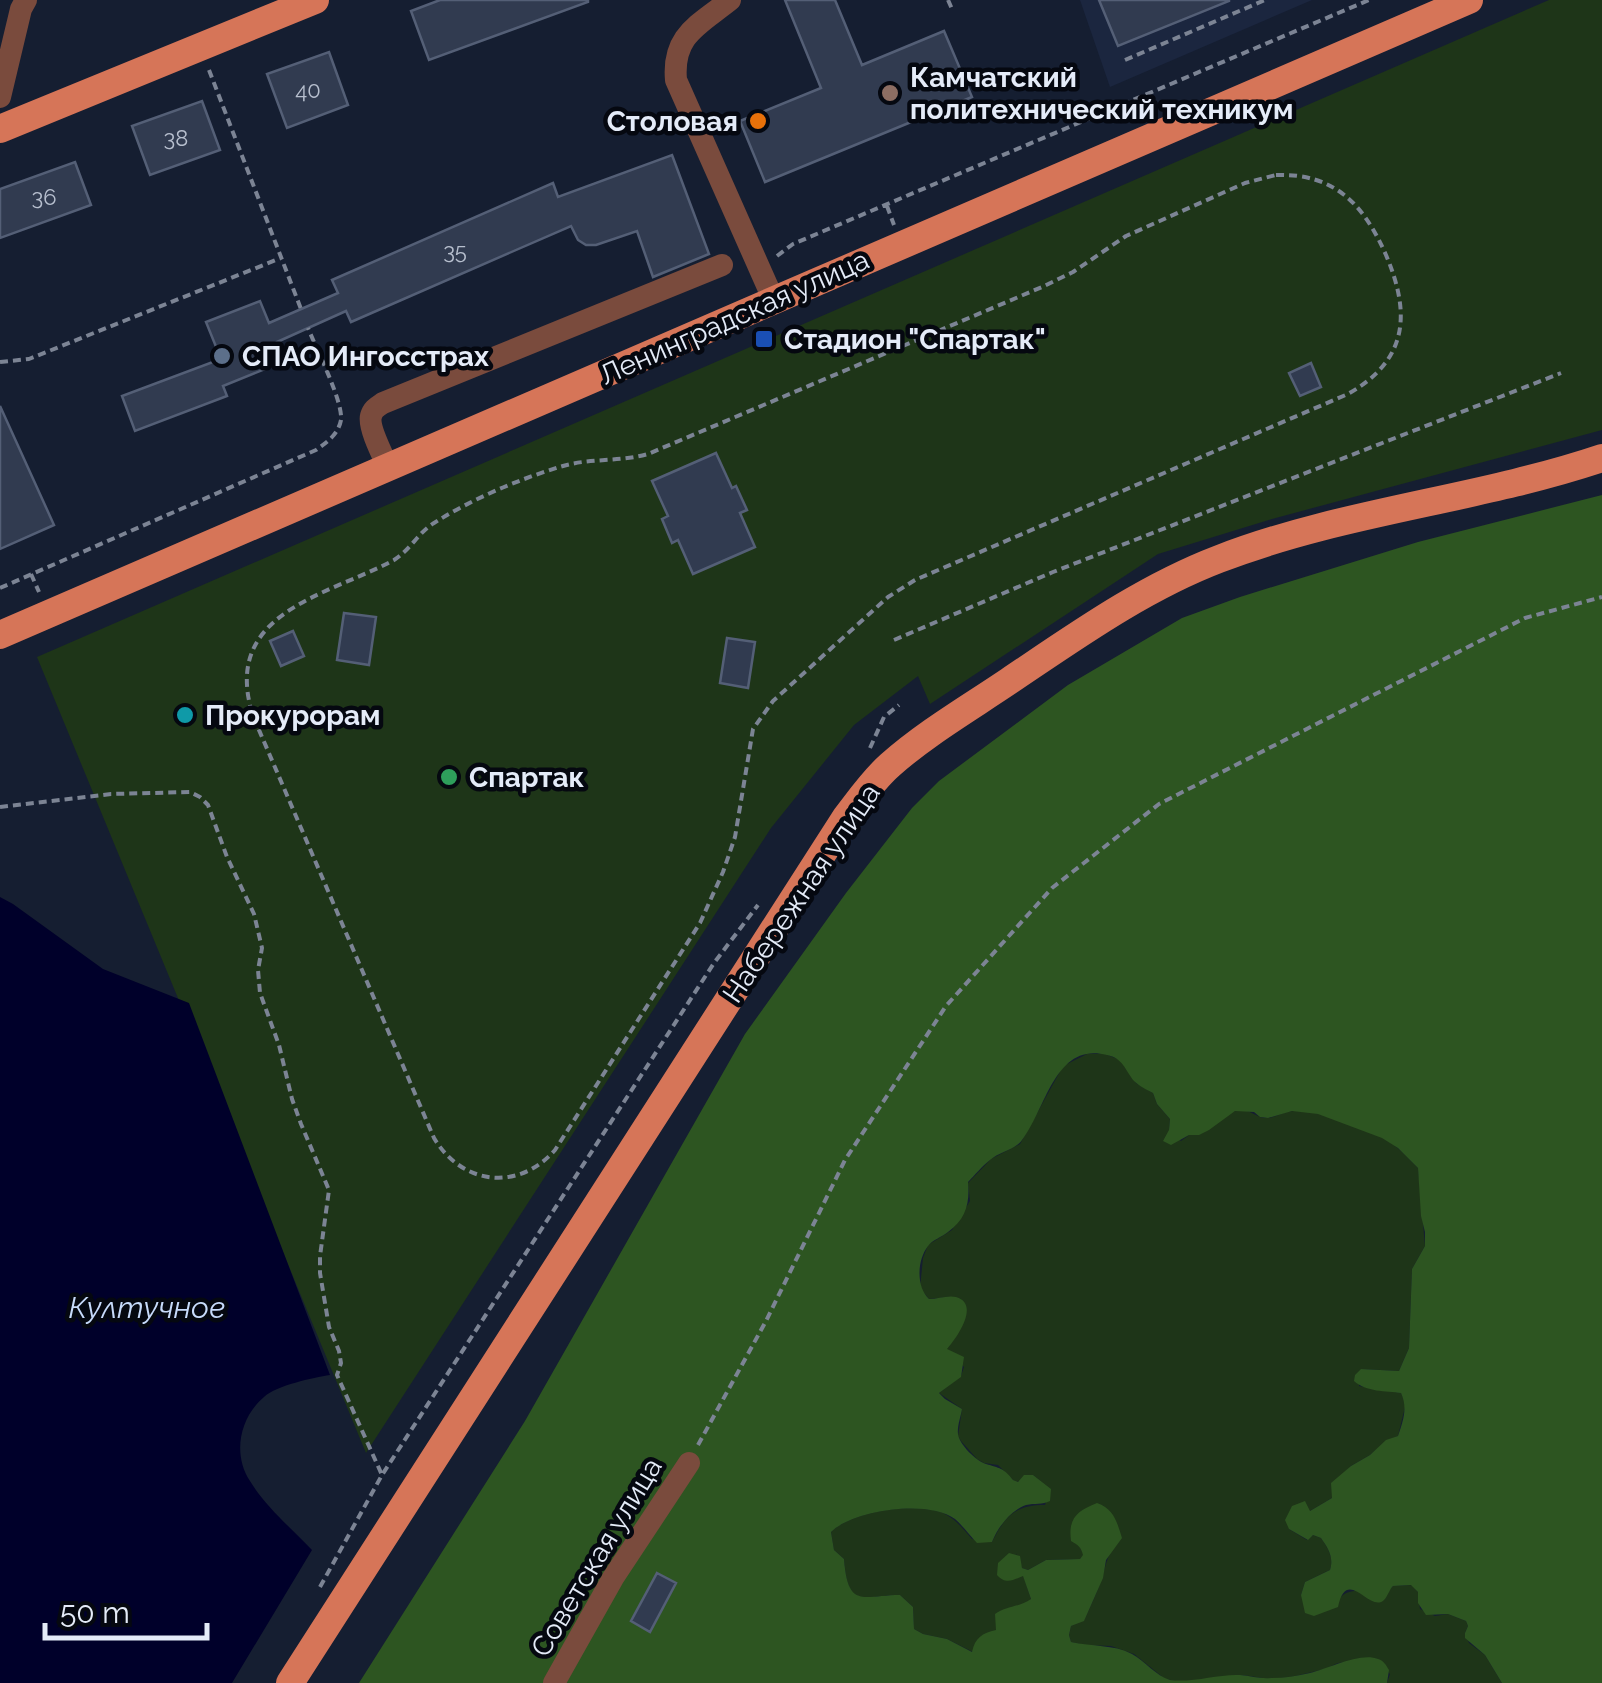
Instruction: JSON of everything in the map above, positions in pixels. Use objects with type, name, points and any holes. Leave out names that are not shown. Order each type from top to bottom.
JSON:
[{"type":"main road","points":[[0,129],[315,0]]},
{"type":"main road","name":"Ленинградская улица","points":[[0,635],[1468,0]]},
{"type":"main road","name":"Набережная улица","points":[[290,1683],[838,829],[890,765],[1112,612],[1201,566],[1311,530],[1602,458]]},
{"type":"street","points":[[0,97],[26,0]]},
{"type":"street","points":[[730,0],[680,44],[674,62],[676,80],[774,302]]},
{"type":"street","points":[[388,467],[371,417],[383,403],[722,265]]},
{"type":"street","name":"Советская улица","points":[[554,1683],[613,1578],[688,1462]]},
{"type":"path","points":[[948,0],[952,9]]},
{"type":"path","points":[[1125,60],[1265,0]]},
{"type":"path","points":[[794,244],[1369,0]]},
{"type":"path","points":[[214,85],[301,309]]},
{"type":"path","points":[[1294,175],[1316,179],[1342,193],[1369,220],[1398,285],[1402,309],[1397,342],[1383,366],[1366,383],[906,584],[769,706],[753,729],[735,838],[700,923],[554,1150],[535,1168],[520,1174],[492,1177],[465,1170],[450,1160],[434,1138],[249,704],[252,654],[274,620],[293,607],[394,560],[428,526],[499,490],[563,466],[627,460],[648,454],[920,341],[1073,272],[1126,236],[1250,181],[1294,175]]},
{"type":"path","points":[[887,206],[896,228]]},
{"type":"path","points":[[0,362],[29,359],[281,258]]},
{"type":"path","points":[[0,588],[316,450],[333,438],[341,419],[338,403],[308,328]]},
{"type":"path","points":[[894,640],[1134,539],[1561,373]]},
{"type":"path","points":[[30,574],[41,596]]},
{"type":"path","points":[[688,1462],[766,1321],[845,1160],[946,1006],[1052,888],[1159,804],[1525,618],[1602,597]]},
{"type":"path","points":[[867,757],[884,717],[900,705]]},
{"type":"path","points":[[0,806],[111,794],[190,792],[208,805],[254,914],[262,948],[258,970],[260,993],[279,1045],[296,1112],[329,1190],[320,1256],[329,1327],[339,1351],[338,1375],[382,1475]]},
{"type":"path","points":[[315,1596],[382,1475],[714,963],[762,900]]},
{"type":"shaded area","points":[[1080,0],[1312,0],[1110,87]]},
{"type":"green space","name":"Спартак","points":[[1549,0],[1602,0],[1602,430],[1272,519],[1158,554],[930,704],[918,676],[854,725],[771,828],[366,1453],[37,657]]},
{"type":"green space","points":[[1602,495],[1602,1683],[1502,1683],[1485,1655],[1465,1638],[1466,1621],[1448,1614],[1426,1615],[1418,1603],[1418,1592],[1411,1585],[1393,1586],[1378,1603],[1347,1590],[1338,1607],[1314,1616],[1305,1613],[1301,1595],[1305,1582],[1330,1570],[1331,1561],[1321,1538],[1313,1535],[1308,1540],[1289,1529],[1285,1520],[1292,1506],[1305,1501],[1310,1511],[1332,1498],[1331,1483],[1386,1440],[1398,1436],[1403,1420],[1401,1393],[1370,1389],[1354,1381],[1361,1369],[1399,1371],[1409,1348],[1412,1269],[1425,1246],[1418,1168],[1382,1138],[1318,1114],[1292,1111],[1268,1118],[1235,1111],[1209,1130],[1171,1145],[1163,1141],[1170,1119],[1153,1093],[1134,1081],[1117,1059],[1089,1053],[1064,1068],[1019,1143],[990,1160],[968,1182],[963,1216],[930,1244],[920,1266],[920,1281],[929,1299],[956,1297],[966,1307],[964,1322],[947,1349],[964,1357],[961,1377],[939,1393],[962,1409],[958,1431],[961,1442],[978,1459],[1001,1469],[1013,1480],[1018,1482],[1024,1475],[1033,1475],[1051,1489],[1050,1501],[1015,1511],[992,1542],[977,1543],[955,1519],[927,1510],[891,1510],[856,1518],[831,1532],[834,1550],[844,1559],[849,1586],[860,1596],[900,1595],[913,1607],[914,1629],[972,1652],[980,1637],[996,1630],[995,1614],[1031,1599],[1023,1576],[1003,1580],[997,1575],[998,1563],[1009,1553],[1020,1556],[1022,1568],[1028,1570],[1046,1560],[1080,1559],[1081,1550],[1071,1541],[1073,1521],[1079,1512],[1097,1503],[1111,1512],[1122,1538],[1106,1560],[1103,1578],[1084,1621],[1071,1626],[1071,1642],[1125,1651],[1170,1680],[1231,1675],[1286,1677],[1371,1657],[1387,1666],[1387,1683],[359,1683],[525,1421],[745,1034],[846,893],[912,808],[939,781],[1068,685],[1182,618],[1418,542]]},
{"type":"green space","points":[[1087,1054],[1105,1054],[1124,1064],[1136,1083],[1153,1093],[1170,1119],[1169,1130],[1181,1141],[1239,1110],[1264,1118],[1304,1111],[1374,1133],[1393,1144],[1418,1168],[1425,1246],[1412,1269],[1409,1348],[1399,1371],[1361,1369],[1359,1386],[1401,1393],[1406,1403],[1398,1436],[1351,1466],[1342,1475],[1332,1498],[1289,1529],[1307,1540],[1313,1535],[1321,1538],[1331,1557],[1330,1570],[1305,1582],[1301,1595],[1339,1599],[1355,1591],[1386,1597],[1393,1586],[1412,1585],[1418,1592],[1420,1609],[1466,1621],[1469,1643],[1485,1655],[1502,1683],[1387,1683],[1390,1674],[1375,1658],[1338,1663],[1291,1677],[1243,1675],[1181,1682],[1165,1679],[1134,1654],[1111,1646],[1071,1642],[1071,1626],[1084,1620],[1118,1543],[1079,1545],[1084,1555],[1080,1559],[1046,1560],[1028,1570],[1022,1568],[1016,1553],[1031,1599],[973,1652],[914,1629],[913,1607],[900,1595],[860,1596],[849,1587],[844,1559],[834,1550],[831,1532],[853,1519],[884,1510],[931,1510],[952,1518],[972,1539],[992,1542],[1012,1514],[1026,1507],[1045,1505],[1050,1489],[1033,1475],[1013,1480],[998,1465],[977,1459],[958,1436],[962,1409],[939,1393],[961,1376],[964,1367],[946,1349],[949,1297],[929,1299],[920,1288],[928,1245],[952,1230],[970,1201],[968,1183],[991,1159],[1020,1144],[1063,1066]]},
{"type":"water","name":"Култучное","points":[[0,897],[103,969],[189,1003],[330,1375],[270,1393],[256,1405],[244,1425],[240,1448],[244,1470],[271,1508],[312,1550],[232,1683],[0,1683]]},
{"type":"building","points":[[440,0],[588,2],[429,60],[411,11]]},
{"type":"building","name":"Камчатский политехнический техникум","points":[[785,0],[835,0],[862,65],[944,31],[972,97],[765,182],[740,121],[821,88]]},
{"type":"building","points":[[1099,0],[1229,0],[1229,1],[1118,46]]},
{"type":"building","points":[[329,52],[348,105],[287,128],[267,74]]},
{"type":"building","points":[[202,101],[220,150],[150,175],[132,126]]},
{"type":"building","points":[[672,155],[709,254],[653,277],[637,231],[586,245],[578,240],[571,226],[351,322],[346,311],[277,342],[285,361],[223,386],[227,396],[135,431],[122,396],[221,359],[206,322],[260,301],[269,323],[338,293],[332,280],[553,183],[558,197]]},
{"type":"building","points":[[75,162],[91,205],[0,238],[0,189]]},
{"type":"building","points":[[1311,363],[1321,387],[1300,396],[1289,373]]},
{"type":"building","points":[[0,406],[54,525],[0,549]]},
{"type":"building","points":[[716,453],[747,510],[740,513],[755,547],[693,574],[678,540],[672,543],[662,519],[668,516],[652,481]]},
{"type":"building","points":[[344,613],[376,617],[369,665],[337,660]]},
{"type":"building","points":[[293,631],[304,656],[281,666],[270,641]]},
{"type":"building","points":[[727,638],[755,642],[748,688],[720,683]]},
{"type":"building","points":[[657,1573],[676,1583],[650,1632],[631,1621]]},
{"type":"place","name":"Камчатский политехнический техникум","points":[[890,93]]},
{"type":"place","name":"Столовая","points":[[758,121]]},
{"type":"place","name":"Стадион \"Спартак\"","points":[[764,339]]},
{"type":"place","name":"СПАО Ингосстрах","points":[[222,356]]},
{"type":"place","name":"Прокурорам","points":[[185,715]]},
{"type":"place","name":"Спартак","points":[[449,777]]}]
